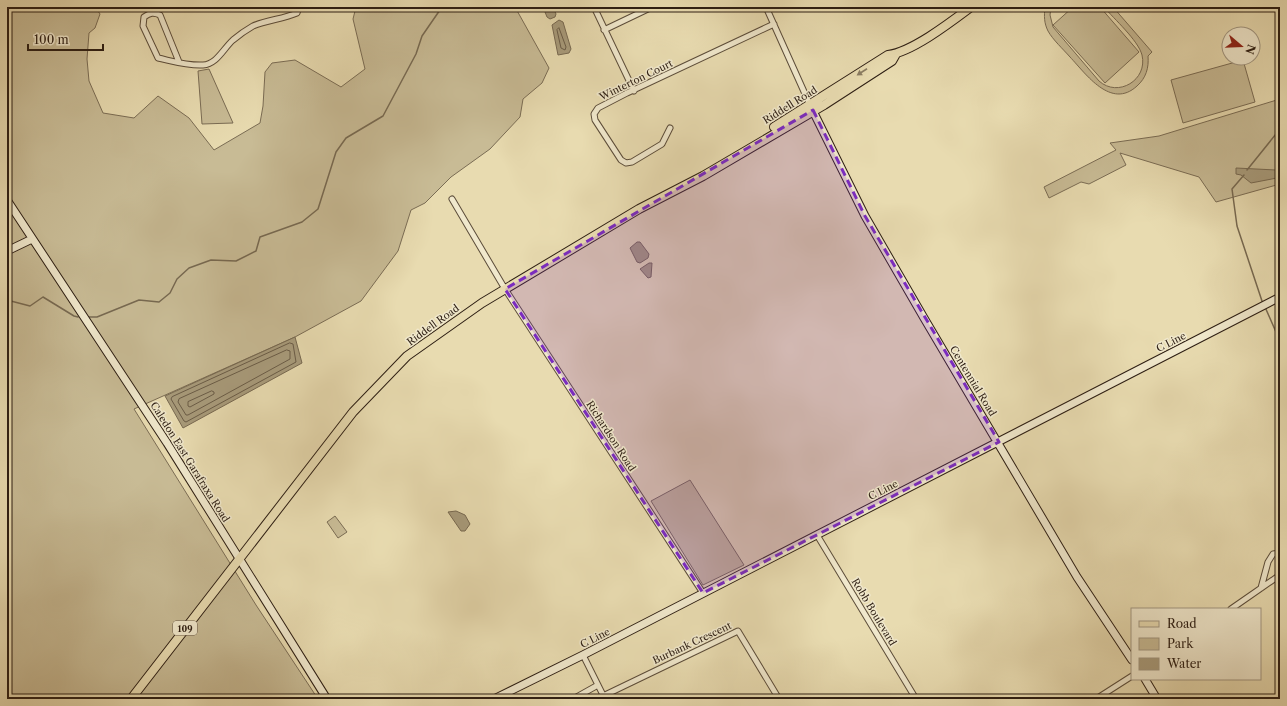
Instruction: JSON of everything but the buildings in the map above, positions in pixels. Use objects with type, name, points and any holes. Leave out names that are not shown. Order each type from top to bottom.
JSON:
[{"type":"main road","name":"Riddell Road","points":[[239,558],[352,412],[407,356],[447,326],[505,289],[639,209],[697,178],[892,61],[896,54],[938,31],[971,7]]},
{"type":"main road","name":"109","points":[[132,699],[239,558]]},
{"type":"street","points":[[179,62],[160,15],[149,13],[144,17],[143,26],[158,58],[194,65],[211,63],[232,40],[244,31],[262,22],[291,16],[297,13],[299,7]]},
{"type":"street","points":[[594,7],[634,91]]},
{"type":"street","points":[[604,30],[652,7]]},
{"type":"street","points":[[766,7],[812,108]]},
{"type":"street","name":"Winterton Court","points":[[670,128],[662,144],[632,162],[626,163],[621,160],[595,120],[594,114],[598,108],[774,24]]},
{"type":"street","name":"Centennial Road","points":[[812,108],[865,216],[924,318],[1077,577],[1131,658]]},
{"type":"street","name":"Richardson Road","points":[[452,199],[505,289],[702,593]]},
{"type":"street","name":"Caledon East Garafraxa Road","points":[[7,200],[167,442],[327,699]]},
{"type":"street","points":[[7,251],[32,239]]},
{"type":"street","name":"C Line","points":[[494,699],[583,655],[1280,297]]},
{"type":"street","name":"Robb Boulevard","points":[[817,535],[916,699]]},
{"type":"street","points":[[1261,588],[1268,562],[1273,554],[1280,553]]},
{"type":"street","points":[[1231,608],[1280,575]]},
{"type":"street","name":"Burbank Crescent","points":[[604,697],[738,631],[779,699]]},
{"type":"street","points":[[583,655],[604,697]]},
{"type":"street","points":[[1096,699],[1131,677]]},
{"type":"street","points":[[1146,680],[1158,699]]},
{"type":"street","points":[[573,699],[598,685]]},
{"type":"highlighted area","points":[[813,110],[865,216],[999,442],[703,593],[505,289]]},
{"type":"green space","points":[[7,7],[96,8],[100,14],[95,28],[89,33],[87,59],[89,81],[103,113],[134,118],[158,96],[189,118],[214,150],[260,123],[263,106],[265,72],[272,63],[295,60],[341,87],[365,69],[353,19],[356,7],[515,7],[549,68],[542,83],[523,99],[520,117],[490,149],[451,177],[425,203],[411,210],[398,251],[361,301],[295,337],[134,409],[256,605],[318,699],[7,699]]},
{"type":"green space","points":[[1045,7],[1051,7],[1050,15],[1053,27],[1099,81],[1107,86],[1115,88],[1130,84],[1136,79],[1143,64],[1140,49],[1136,43],[1104,7],[1113,7],[1152,52],[1148,56],[1148,65],[1143,80],[1127,92],[1118,94],[1109,92],[1100,87],[1091,80],[1050,34],[1045,22]]},
{"type":"green space","points":[[1073,7],[1100,7],[1139,52],[1105,83],[1053,25]]},
{"type":"green space","points":[[1221,66],[1245,66],[1255,102],[1183,123],[1171,80]]},
{"type":"green space","points":[[209,69],[233,123],[202,124],[198,71]]},
{"type":"green space","points":[[1280,99],[1280,184],[1216,202],[1199,177],[1120,153],[1126,165],[1089,184],[1081,182],[1049,198],[1044,187],[1116,150],[1110,143],[1159,136]]},
{"type":"green space","points":[[690,480],[744,565],[703,585],[651,501]]},
{"type":"green space","points":[[335,516],[347,532],[338,538],[327,522]]},
{"type":"water","points":[[543,7],[553,7],[556,14],[555,17],[550,19],[547,17]]},
{"type":"water","points":[[559,20],[563,22],[571,49],[569,53],[558,55],[552,25]]},
{"type":"water","points":[[1236,168],[1276,170],[1277,178],[1251,183],[1241,175],[1236,174]]},
{"type":"water","points":[[637,242],[640,242],[649,254],[648,258],[640,263],[637,262],[630,248]]},
{"type":"water","points":[[649,263],[652,263],[651,277],[648,278],[640,269]]},
{"type":"water","points":[[295,337],[302,363],[183,428],[165,396]]},
{"type":"water","points":[[456,511],[465,515],[470,524],[465,531],[461,531],[448,512]]},
{"type":"waterway","points":[[88,317],[97,317],[139,300],[159,302],[170,293],[177,279],[189,268],[211,260],[236,261],[256,251],[260,237],[302,222],[318,209],[336,152],[346,138],[383,116],[416,54],[422,36],[442,7]]},
{"type":"waterway","points":[[1247,170],[1280,129]]},
{"type":"waterway","points":[[1244,175],[1232,189],[1237,226],[1263,304]]},
{"type":"waterway","points":[[7,300],[30,306],[43,297],[78,317]]},
{"type":"waterway","points":[[1265,307],[1280,341]]}]
